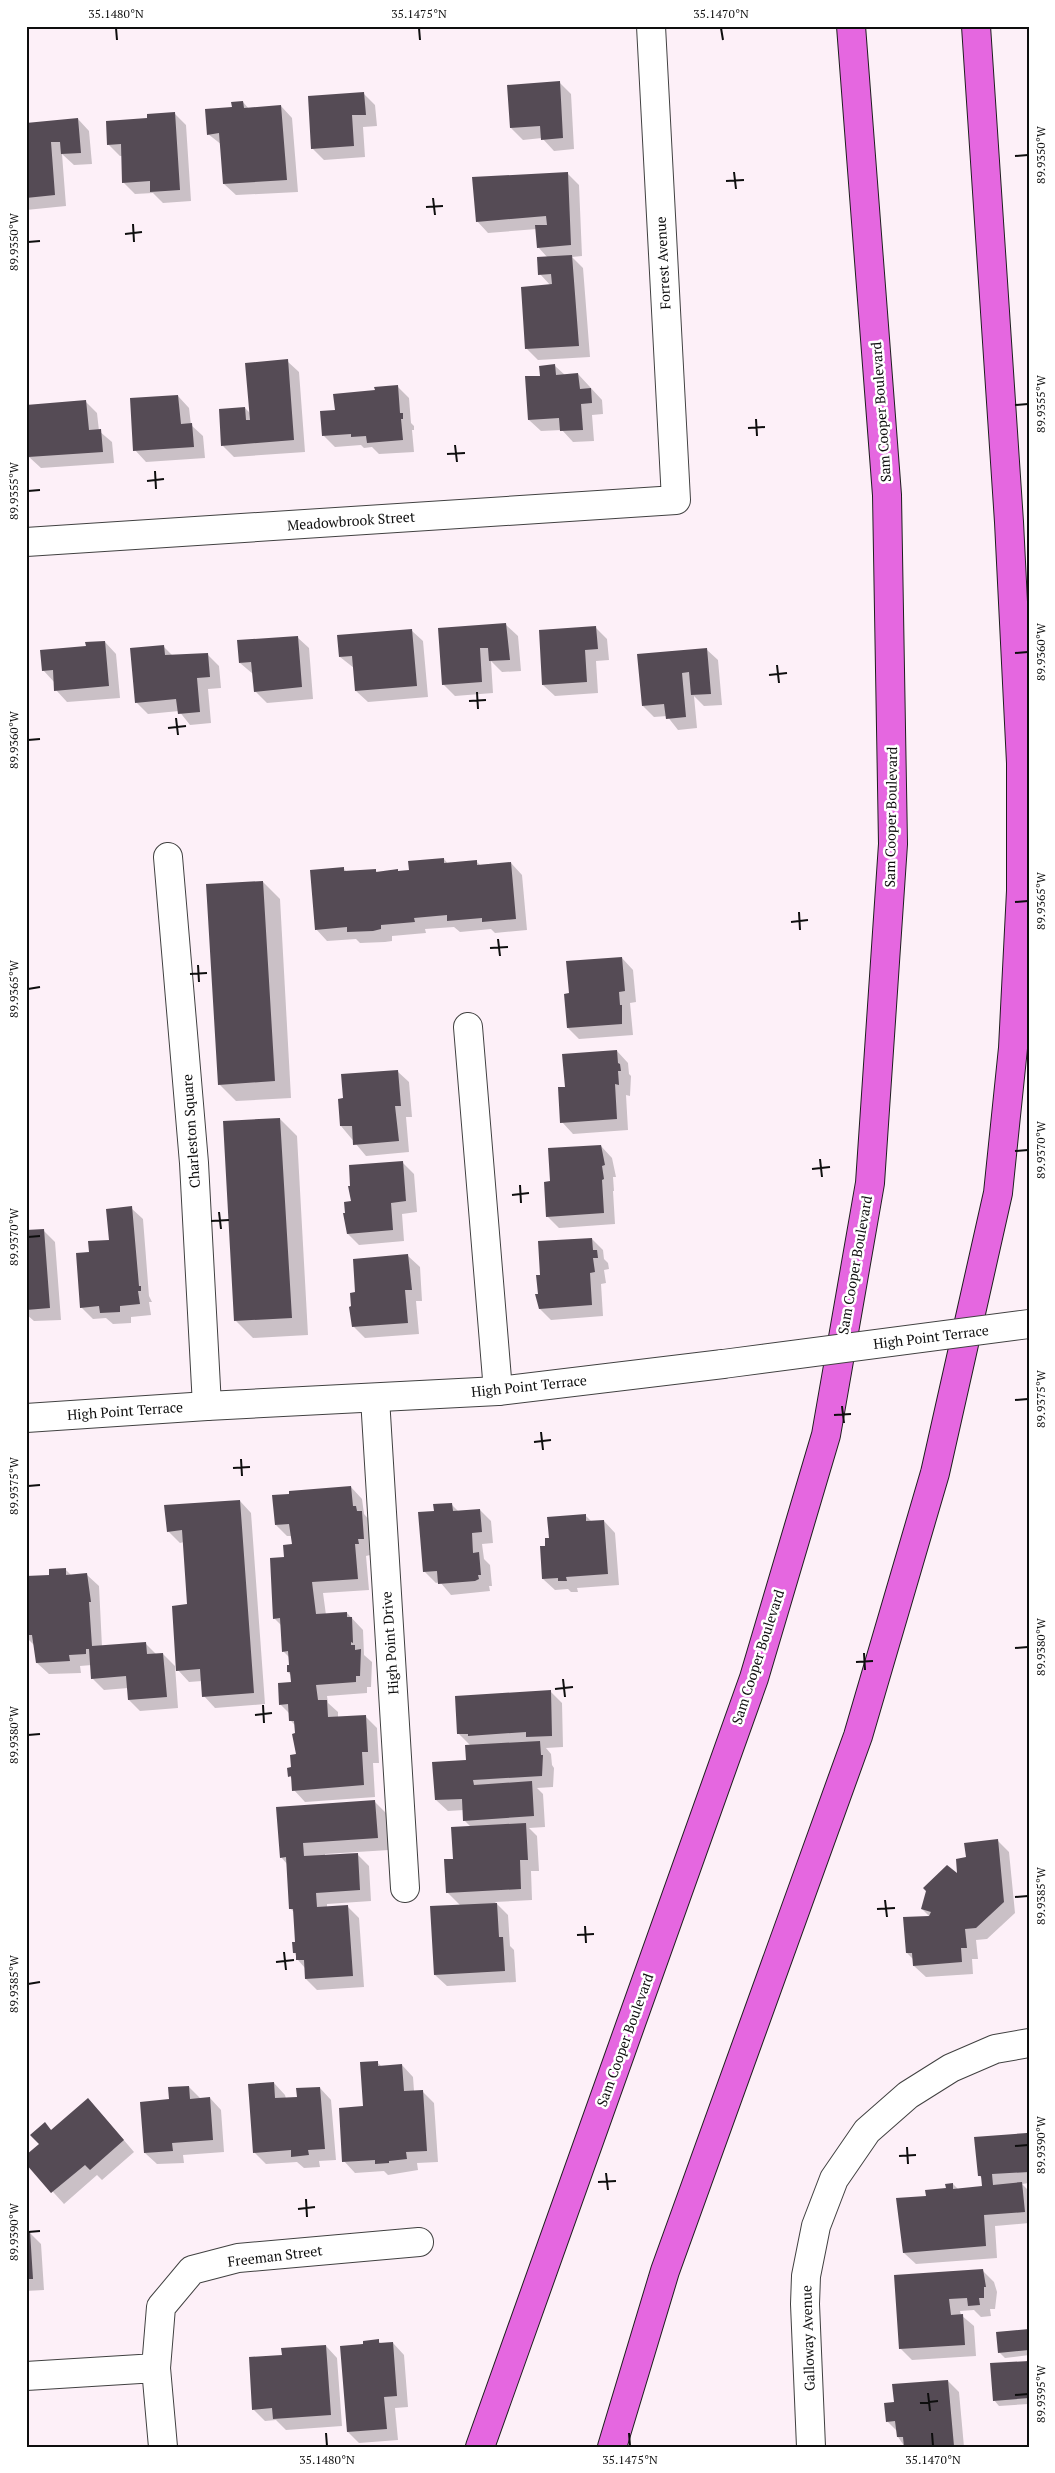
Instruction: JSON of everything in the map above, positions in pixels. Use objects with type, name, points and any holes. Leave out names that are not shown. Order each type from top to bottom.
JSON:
[{"type":"highway","name":"Sam Cooper Boulevard","points":[[480,2447],[754,1678],[826,1435],[870,1182],[893,834],[887,495],[851,26]]},
{"type":"highway","points":[[612,2447],[665,2270],[858,1736],[935,1473],[998,1193],[1013,1048],[1021,891],[1021,763],[1009,522],[976,26]]},
{"type":"street","name":"Forrest Avenue","points":[[651,26],[676,500]]},
{"type":"street","name":"Meadowbrook Street","points":[[26,542],[676,500]]},
{"type":"street","name":"Charleston Square","points":[[168,857],[194,1163],[207,1406]]},
{"type":"street","points":[[468,1027],[498,1391]]},
{"type":"street","name":"High Point Terrace","points":[[26,1418],[207,1406],[498,1391],[1029,1324]]},
{"type":"street","name":"High Point Drive","points":[[375,1398],[405,1888]]},
{"type":"street","name":"Galloway Avenue","points":[[811,2447],[805,2304],[806,2276],[816,2226],[834,2179],[867,2132],[908,2095],[951,2068],[995,2049],[1029,2043]]},
{"type":"street","name":"Freeman Street","points":[[156,2368],[161,2307],[192,2270],[238,2258],[419,2242]]},
{"type":"street","points":[[26,2376],[156,2368],[163,2447]]},
{"type":"building","points":[[560,81],[563,138],[541,140],[540,126],[510,128],[507,85]]},
{"type":"building","points":[[364,92],[366,115],[352,115],[354,146],[311,149],[308,96]]},
{"type":"building","points":[[243,101],[244,108],[281,105],[287,180],[223,184],[219,133],[207,135],[205,109],[232,107],[231,102]]},
{"type":"building","points":[[175,112],[180,190],[150,192],[150,181],[122,183],[121,144],[107,145],[106,121],[147,118],[147,114]]},
{"type":"building","points":[[78,118],[81,153],[61,154],[60,142],[51,142],[55,195],[26,198],[26,123]]},
{"type":"building","points":[[568,172],[571,245],[537,248],[535,225],[547,225],[546,216],[476,222],[472,177]]},
{"type":"building","points":[[572,255],[579,346],[525,349],[521,287],[552,284],[551,274],[538,275],[537,257]]},
{"type":"building","points":[[288,359],[294,440],[221,446],[219,409],[245,407],[246,420],[250,420],[245,363]]},
{"type":"building","points":[[555,364],[556,375],[578,373],[580,389],[591,388],[592,403],[581,404],[583,430],[560,431],[559,418],[528,420],[525,376],[540,376],[539,366]]},
{"type":"building","points":[[398,385],[400,413],[403,413],[403,419],[401,419],[403,440],[367,443],[366,436],[351,437],[351,434],[322,436],[320,411],[335,410],[333,394],[375,390],[374,387]]},
{"type":"building","points":[[178,395],[181,424],[192,423],[194,447],[133,451],[130,398]]},
{"type":"building","points":[[86,400],[89,430],[101,429],[103,452],[28,457],[26,405]]},
{"type":"building","points":[[506,623],[510,660],[489,661],[488,648],[480,648],[482,682],[442,685],[438,628]]},
{"type":"building","points":[[596,626],[598,649],[585,650],[587,682],[542,685],[539,630]]},
{"type":"building","points":[[412,629],[417,686],[355,691],[352,656],[339,657],[337,635]]},
{"type":"building","points":[[298,636],[302,687],[254,692],[251,662],[239,663],[237,640]]},
{"type":"building","points":[[105,641],[109,686],[54,691],[53,670],[42,671],[40,650],[86,646],[85,642]]},
{"type":"building","points":[[164,645],[165,655],[208,653],[210,677],[197,678],[200,712],[178,714],[176,699],[135,703],[130,648]]},
{"type":"building","points":[[707,648],[711,694],[691,695],[689,672],[682,673],[686,717],[666,719],[664,704],[642,706],[637,654]]},
{"type":"building","points":[[444,858],[444,863],[477,860],[477,865],[511,862],[516,919],[482,922],[482,918],[447,921],[447,915],[414,918],[415,922],[381,925],[381,929],[373,931],[347,932],[347,927],[315,930],[310,870],[344,867],[344,871],[376,869],[376,872],[398,869],[398,871],[409,870],[408,861]]},
{"type":"building","points":[[263,881],[275,1081],[218,1085],[206,884]]},
{"type":"building","points":[[622,957],[625,991],[619,992],[620,1005],[622,1005],[622,1024],[567,1028],[564,994],[569,993],[566,961]]},
{"type":"building","points":[[617,1050],[621,1071],[618,1071],[619,1085],[615,1084],[617,1119],[560,1123],[558,1087],[565,1087],[562,1054]]},
{"type":"building","points":[[398,1070],[401,1106],[395,1106],[399,1141],[353,1145],[352,1126],[340,1126],[338,1099],[343,1098],[341,1074]]},
{"type":"building","points":[[280,1118],[292,1318],[234,1321],[223,1121]]},
{"type":"building","points":[[601,1145],[605,1165],[602,1166],[604,1213],[546,1217],[544,1182],[550,1181],[548,1148]]},
{"type":"building","points":[[403,1161],[406,1201],[391,1203],[393,1230],[347,1234],[343,1213],[345,1213],[344,1202],[351,1201],[348,1186],[350,1186],[349,1165]]},
{"type":"building","points":[[132,1206],[139,1286],[141,1286],[141,1291],[138,1291],[140,1304],[120,1306],[120,1312],[100,1313],[99,1306],[80,1308],[76,1253],[89,1252],[88,1241],[109,1240],[106,1209]]},
{"type":"building","points":[[44,1229],[50,1308],[26,1310],[26,1230]]},
{"type":"building","points":[[592,1238],[593,1250],[597,1250],[598,1258],[593,1258],[595,1272],[590,1273],[592,1305],[539,1309],[535,1294],[538,1294],[536,1275],[540,1275],[538,1241]]},
{"type":"building","points":[[408,1254],[412,1290],[405,1290],[408,1323],[352,1327],[349,1307],[351,1306],[350,1293],[355,1292],[353,1259]]},
{"type":"building","points":[[351,1486],[353,1506],[356,1506],[357,1511],[362,1511],[364,1539],[358,1539],[359,1544],[355,1544],[358,1579],[312,1582],[316,1614],[347,1612],[347,1617],[352,1617],[353,1643],[351,1642],[351,1645],[355,1645],[355,1650],[361,1649],[360,1676],[356,1676],[356,1682],[316,1685],[318,1700],[327,1700],[328,1717],[366,1715],[368,1752],[362,1752],[364,1785],[292,1791],[291,1776],[288,1777],[287,1768],[291,1767],[290,1755],[296,1754],[292,1734],[295,1733],[294,1721],[289,1721],[288,1704],[279,1705],[278,1683],[291,1682],[290,1672],[287,1672],[287,1665],[289,1665],[288,1651],[282,1652],[280,1618],[273,1619],[270,1558],[284,1557],[283,1545],[292,1544],[289,1524],[275,1525],[272,1495],[289,1494],[289,1491]]},
{"type":"building","points":[[240,1500],[254,1693],[202,1697],[200,1669],[176,1671],[172,1606],[187,1604],[182,1530],[167,1532],[164,1505]]},
{"type":"building","points":[[452,1503],[453,1511],[480,1509],[482,1532],[472,1533],[473,1553],[479,1552],[481,1575],[478,1575],[479,1579],[475,1581],[438,1584],[437,1571],[423,1572],[418,1512],[434,1511],[433,1504]]},
{"type":"building","points":[[586,1514],[586,1521],[604,1520],[608,1574],[566,1577],[567,1581],[558,1581],[558,1578],[542,1579],[540,1546],[545,1546],[545,1538],[549,1538],[547,1517]]},
{"type":"building","points":[[66,1568],[66,1575],[87,1573],[91,1602],[89,1602],[92,1646],[146,1642],[147,1654],[163,1653],[167,1697],[128,1700],[126,1676],[91,1679],[89,1649],[86,1649],[86,1654],[69,1655],[70,1661],[36,1663],[32,1635],[26,1635],[26,1576],[49,1575],[49,1569]]},
{"type":"building","points":[[551,1690],[552,1736],[526,1737],[526,1732],[468,1736],[468,1734],[457,1734],[455,1696]]},
{"type":"building","points":[[540,1741],[541,1755],[543,1755],[542,1776],[473,1780],[474,1785],[532,1781],[534,1816],[463,1821],[462,1799],[435,1800],[432,1762],[466,1760],[465,1745]]},
{"type":"building","points":[[375,1800],[378,1838],[303,1843],[304,1856],[358,1853],[360,1890],[316,1893],[317,1907],[348,1905],[353,1976],[305,1979],[304,1960],[296,1960],[296,1953],[293,1953],[292,1942],[295,1942],[293,1909],[289,1909],[286,1857],[280,1858],[276,1807]]},
{"type":"building","points":[[526,1823],[528,1860],[520,1860],[521,1889],[446,1893],[444,1859],[453,1859],[451,1827]]},
{"type":"building","points":[[998,1839],[1004,1902],[976,1928],[965,1929],[967,1948],[961,1948],[962,1962],[913,1966],[912,1953],[906,1953],[903,1917],[929,1916],[931,1912],[921,1909],[926,1891],[923,1888],[947,1865],[957,1873],[956,1859],[966,1857],[964,1843]]},
{"type":"building","points":[[497,1903],[499,1937],[503,1937],[505,1971],[434,1975],[430,1906]]},
{"type":"building","points":[[378,2061],[378,2066],[402,2064],[404,2091],[423,2090],[427,2151],[406,2152],[407,2159],[389,2161],[389,2163],[375,2164],[375,2160],[342,2162],[339,2108],[363,2106],[360,2062]]},
{"type":"building","points":[[274,2082],[275,2098],[297,2097],[296,2088],[320,2087],[325,2149],[308,2150],[309,2155],[291,2157],[291,2150],[253,2153],[248,2084]]},
{"type":"building","points":[[189,2086],[190,2099],[210,2097],[213,2140],[172,2143],[173,2151],[144,2153],[140,2102],[169,2099],[168,2087]]},
{"type":"building","points":[[88,2098],[124,2140],[90,2170],[85,2165],[51,2193],[26,2164],[26,2155],[39,2144],[30,2135],[45,2122],[51,2130]]},
{"type":"building","points":[[1027,2133],[1029,2172],[992,2174],[993,2185],[1022,2182],[1025,2212],[984,2215],[986,2246],[903,2253],[896,2198],[926,2196],[925,2190],[946,2188],[945,2184],[953,2183],[953,2189],[982,2186],[981,2176],[978,2176],[974,2137]]},
{"type":"building","points":[[26,2231],[30,2231],[33,2279],[26,2279]]},
{"type":"building","points":[[983,2269],[986,2287],[984,2287],[984,2298],[979,2298],[980,2305],[968,2306],[967,2298],[949,2299],[951,2315],[963,2314],[965,2345],[899,2349],[894,2275]]},
{"type":"building","points":[[1029,2329],[1029,2350],[998,2353],[996,2332]]},
{"type":"building","points":[[379,2339],[379,2343],[393,2342],[397,2396],[384,2397],[387,2429],[347,2432],[340,2346],[363,2344],[363,2341]]},
{"type":"building","points":[[326,2345],[331,2415],[273,2419],[272,2408],[252,2410],[249,2357],[282,2355],[281,2348]]},
{"type":"building","points":[[1029,2361],[1029,2398],[993,2401],[990,2363]]},
{"type":"building","points":[[948,2380],[954,2446],[904,2447],[903,2437],[897,2437],[895,2421],[886,2422],[884,2403],[894,2402],[892,2384]]}]
